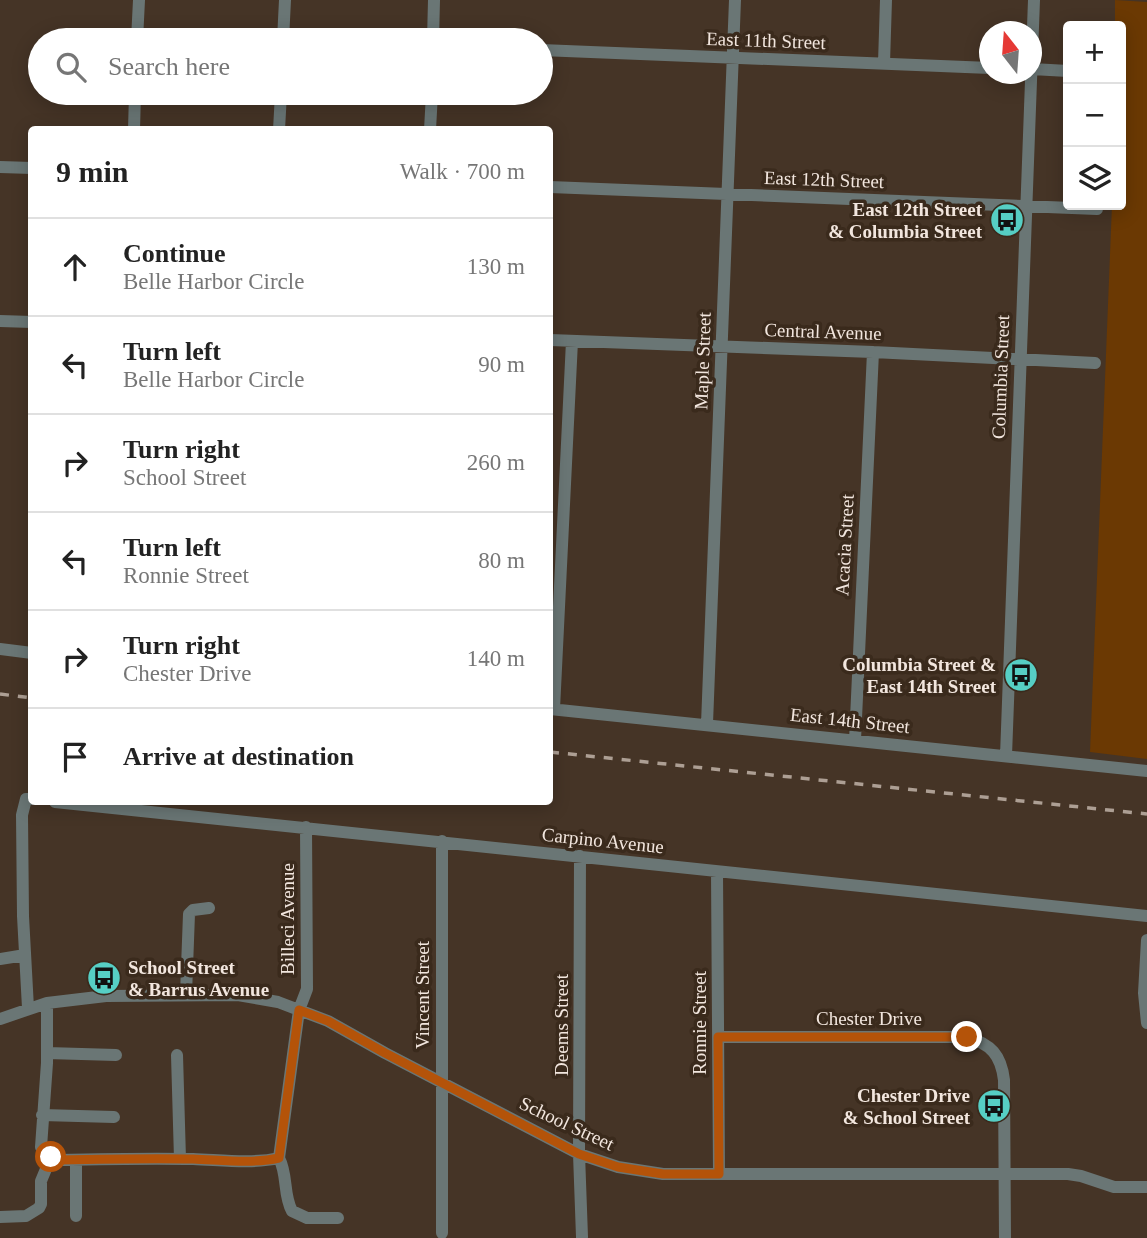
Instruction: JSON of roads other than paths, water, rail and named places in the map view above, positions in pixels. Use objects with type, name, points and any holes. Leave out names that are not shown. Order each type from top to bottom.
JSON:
[{"type":"street","points":[[138,28],[139,0]]},
{"type":"street","points":[[284,28],[285,0]]},
{"type":"street","points":[[433,28],[434,0]]},
{"type":"street","name":"Maple Street","points":[[707,724],[735,0]]},
{"type":"street","points":[[884,64],[886,0]]},
{"type":"street","name":"Columbia Street","points":[[1033,21],[1034,0]]},
{"type":"street","name":"East 11th Street","points":[[553,50],[979,68]]},
{"type":"street","points":[[1042,70],[1063,71]]},
{"type":"street","name":"Columbia Street","points":[[1006,756],[1031,84]]},
{"type":"street","points":[[134,126],[135,105]]},
{"type":"street","points":[[279,126],[280,105]]},
{"type":"street","points":[[430,126],[431,105]]},
{"type":"street","points":[[0,167],[28,168]]},
{"type":"street","name":"East 12th Street","points":[[553,187],[1063,208]]},
{"type":"street","points":[[0,321],[28,321]]},
{"type":"street","name":"Central Avenue","points":[[553,340],[1095,363]]},
{"type":"street","points":[[553,691],[572,341]]},
{"type":"street","name":"Acacia Street","points":[[855,740],[873,352]]},
{"type":"street","points":[[0,649],[28,652]]},
{"type":"street","name":"East 14th Street","points":[[553,709],[1147,771]]},
{"type":"street","points":[[28,801],[22,815],[28,1008]]},
{"type":"street","name":"Carpino Avenue","points":[[85,805],[1147,916]]},
{"type":"street","name":"Billeci Avenue","points":[[279,1158],[299,1010],[307,989],[306,827]]},
{"type":"street","name":"Vincent Street","points":[[442,841],[442,1233]]},
{"type":"street","name":"Deems Street","points":[[580,856],[579,1154],[582,1237]]},
{"type":"street","name":"Ronnie Street","points":[[717,872],[719,1174]]},
{"type":"street","points":[[186,994],[189,914],[193,910],[209,908]]},
{"type":"street","points":[[1147,940],[1144,993],[1147,1023]]},
{"type":"street","points":[[0,959],[25,955]]},
{"type":"street","name":"School Street","points":[[0,1019],[47,1003],[106,996],[238,995],[278,1002],[328,1021],[579,1154],[618,1167],[663,1174],[1075,1175],[1114,1187],[1147,1187]]},
{"type":"street","points":[[47,1003],[41,1147],[46,1156],[57,1160],[180,1159],[246,1160],[260,1163],[279,1158],[286,1171],[287,1198],[292,1211],[307,1218],[338,1218]]},
{"type":"street","name":"Chester Drive","points":[[718,1037],[967,1037],[983,1042],[995,1051],[1002,1064],[1004,1080],[1005,1238]]},
{"type":"street","points":[[47,1052],[116,1055]]},
{"type":"street","points":[[177,1055],[180,1159]]},
{"type":"street","points":[[42,1115],[114,1117]]},
{"type":"street","points":[[0,1217],[26,1216],[40,1208],[41,1181],[51,1157]]},
{"type":"street","points":[[76,1160],[76,1216]]},
{"type":"railway","points":[[0,694],[28,698]]},
{"type":"railway","points":[[553,752],[1147,814]]},
{"type":"place","name":"East 12th Street & Columbia Street","points":[[1007,220]]},
{"type":"place","name":"Columbia Street & East 14th Street","points":[[1021,675]]},
{"type":"place","name":"School Street & Barrus Avenue","points":[[104,978]]},
{"type":"place","name":"Chester Drive & School Street","points":[[994,1106]]}]
